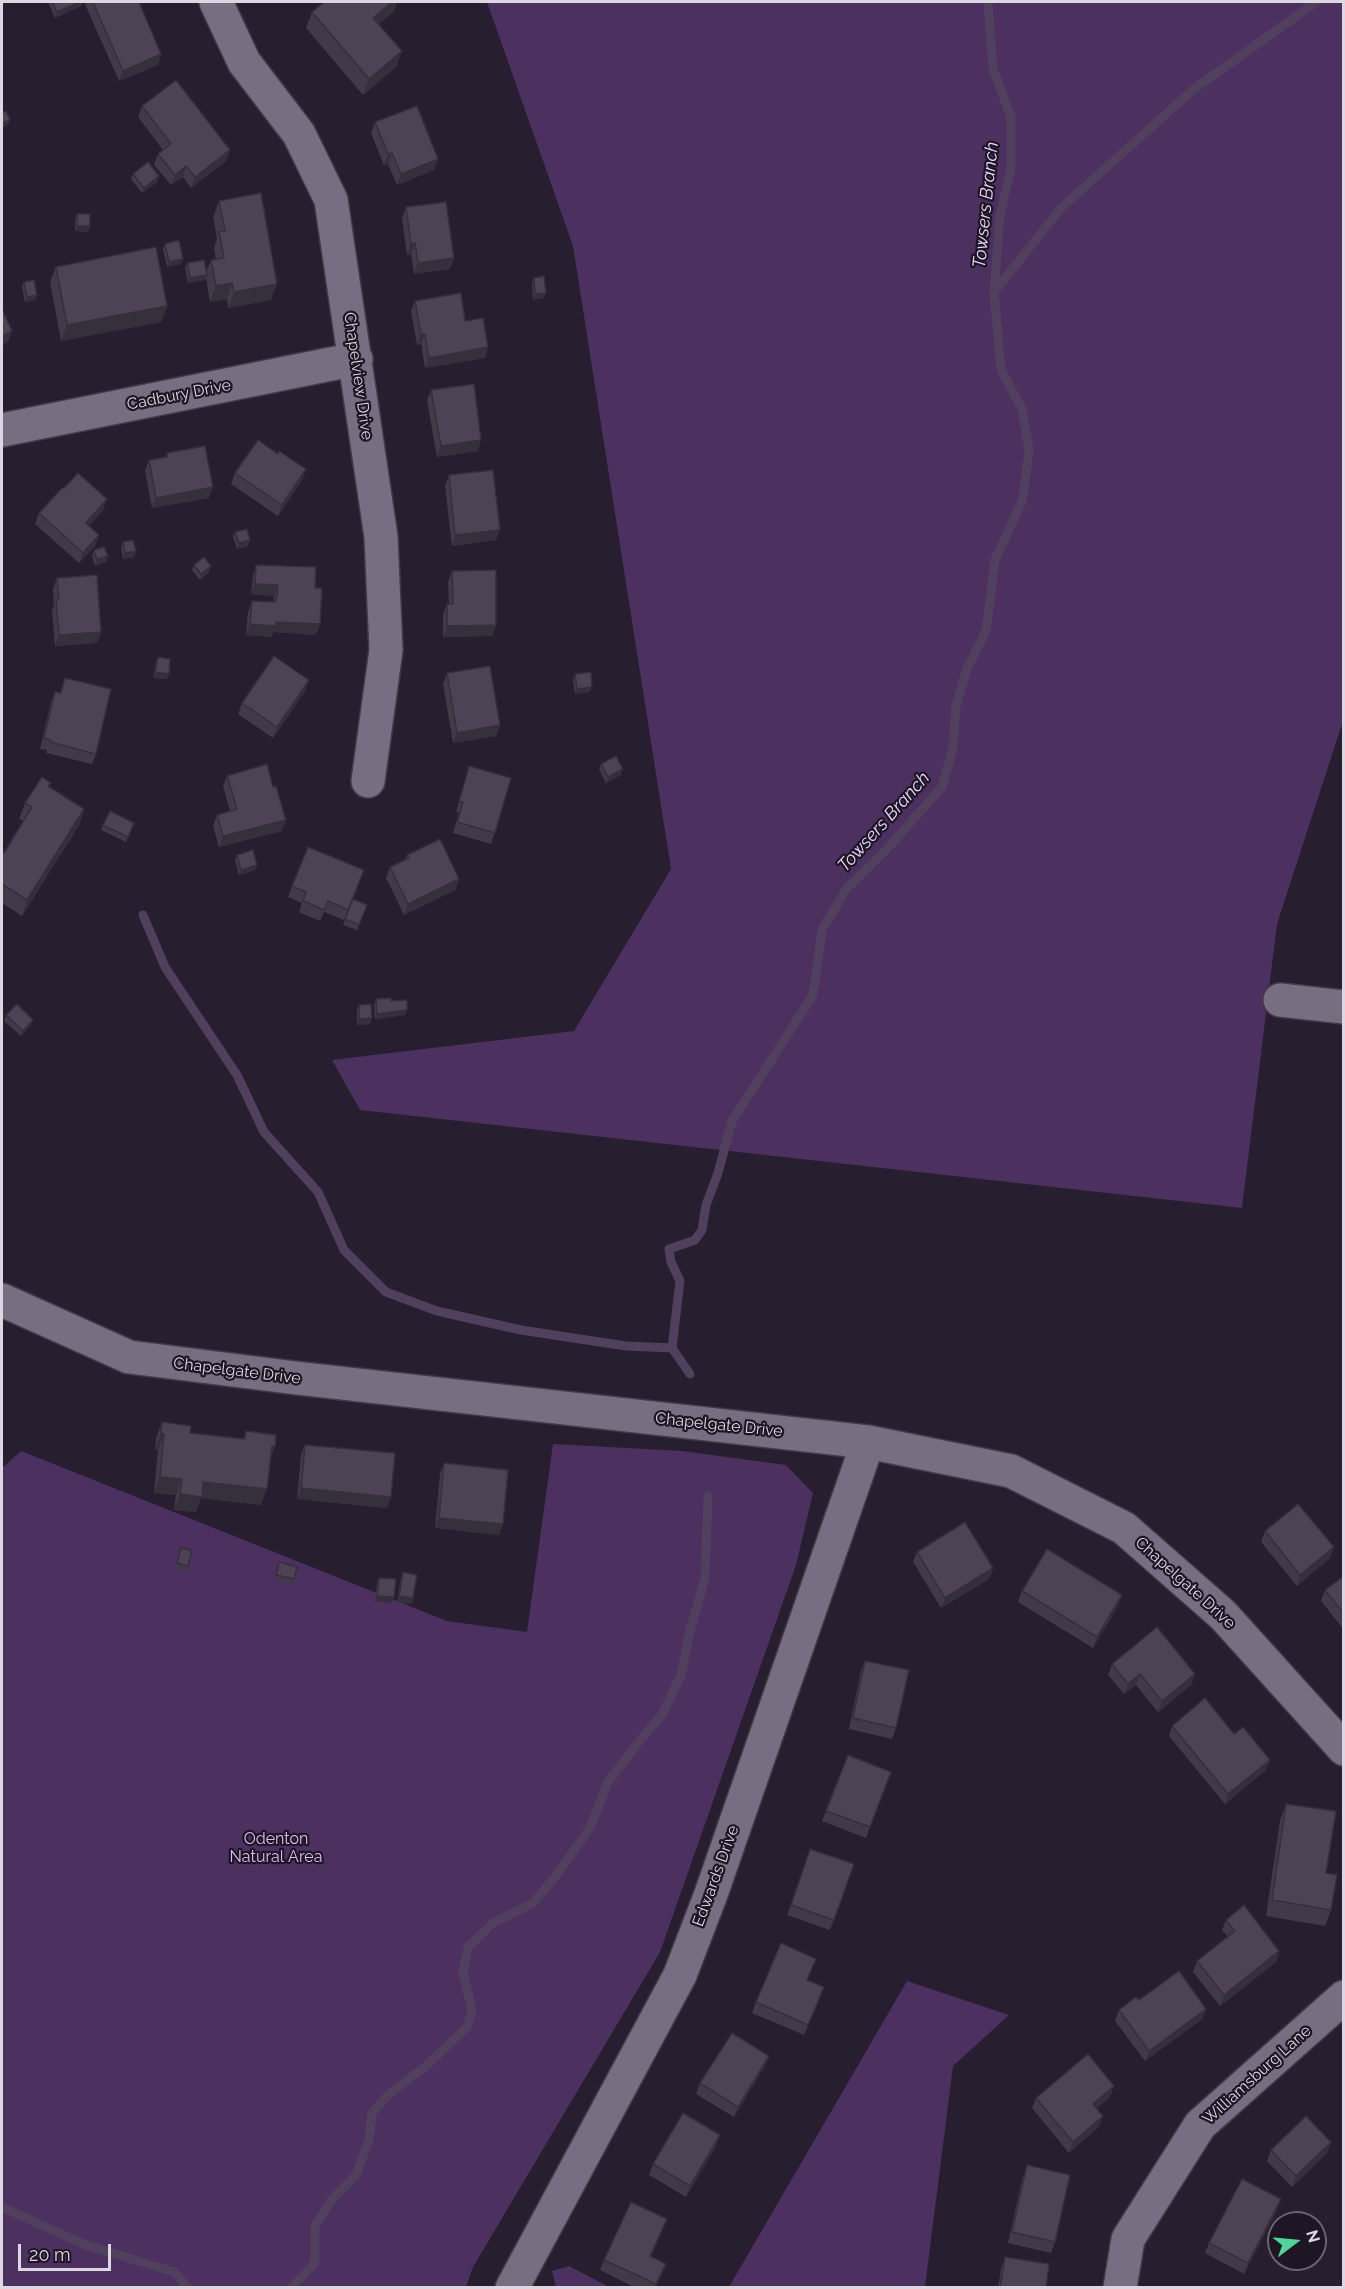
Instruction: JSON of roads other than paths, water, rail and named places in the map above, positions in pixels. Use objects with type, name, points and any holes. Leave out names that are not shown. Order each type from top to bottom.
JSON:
[{"type":"street","name":"Chapelview Drive","points":[[216,2],[244,62],[299,134],[331,200],[381,537],[386,650],[368,781]]},
{"type":"street","name":"Cadbury Drive","points":[[2,430],[356,359]]},
{"type":"street","points":[[1280,1000],[1344,1007]]},
{"type":"street","name":"Chapelgate Drive","points":[[2,1300],[129,1357],[868,1442],[1011,1471],[1124,1528],[1223,1614],[1344,1749]]},
{"type":"street","name":"Edwards Drive","points":[[512,2288],[680,1975],[711,1894],[868,1442]]},
{"type":"street","name":"Williamsburg Lane","points":[[1120,2288],[1128,2239],[1200,2125],[1344,1997]]},
{"type":"waterway","name":"Towsers Branch","points":[[690,1374],[672,1348],[680,1281],[671,1262],[669,1249],[695,1240],[702,1230],[706,1205],[718,1173],[732,1121],[813,995],[822,930],[847,888],[886,850],[942,787],[953,748],[956,706],[967,669],[986,631],[995,560],[1023,499],[1029,450],[1022,409],[1001,370],[994,292],[1000,215],[1011,168],[1011,117],[993,69],[988,2]]},
{"type":"waterway","points":[[994,292],[1061,208],[1194,89],[1316,2]]},
{"type":"waterway","points":[[143,915],[165,967],[237,1075],[264,1132],[318,1192],[344,1250],[386,1292],[437,1311],[521,1330],[626,1346],[672,1348]]},
{"type":"waterway","name":"Towsers Branch","points":[[291,2288],[315,2263],[315,2226],[332,2199],[356,2175],[369,2140],[372,2113],[389,2094],[425,2067],[467,2027],[472,2010],[463,1972],[468,1947],[493,1923],[533,1903],[555,1877],[590,1828],[608,1782],[662,1715],[681,1675],[690,1631],[705,1578],[708,1496]]},
{"type":"waterway","points":[[2,2207],[83,2244],[174,2272],[188,2288]]},
{"type":"park label","name":"Odenton Natural Area","points":[[276,1848]]}]
